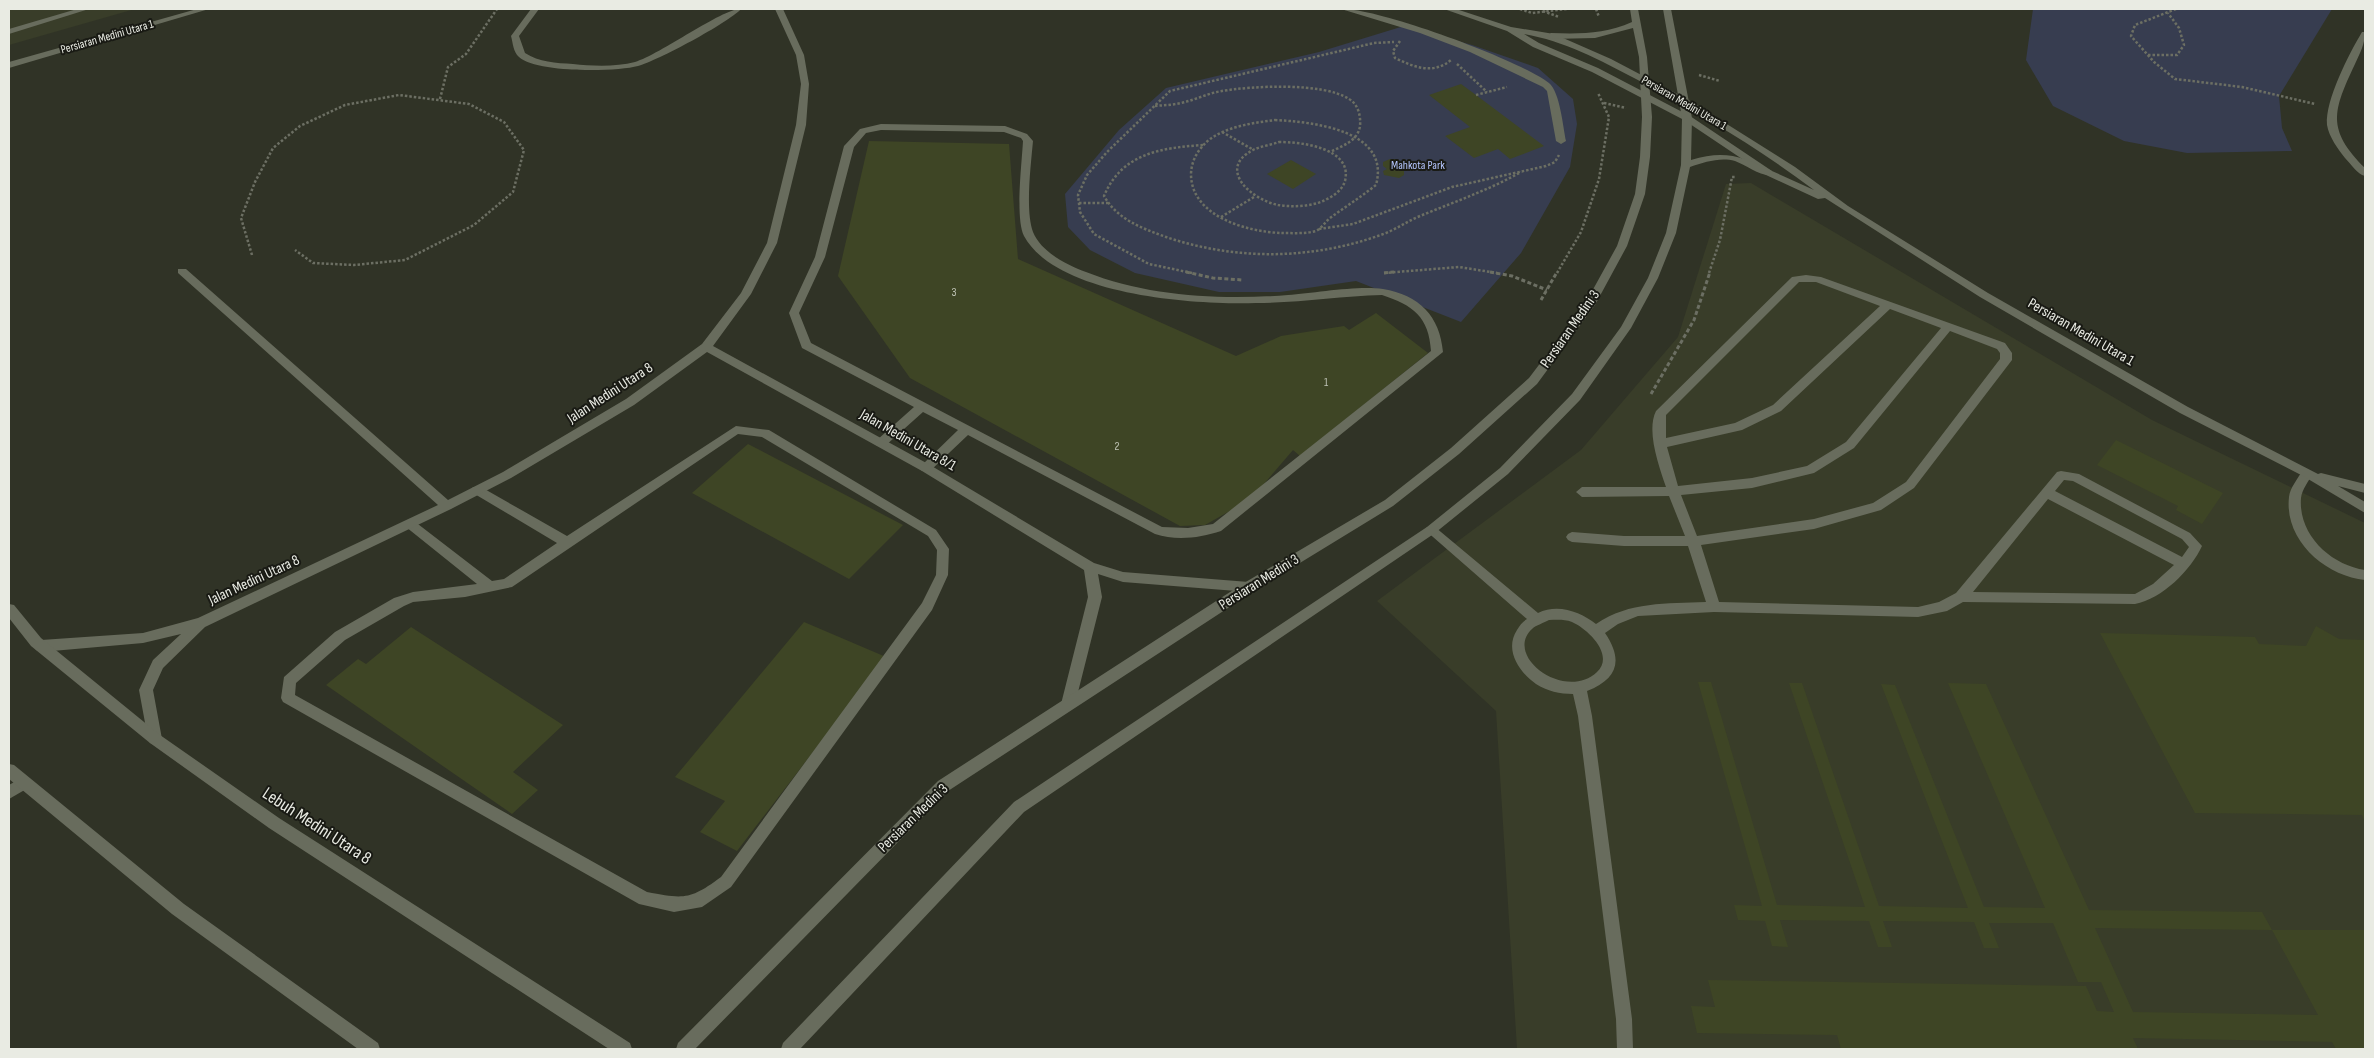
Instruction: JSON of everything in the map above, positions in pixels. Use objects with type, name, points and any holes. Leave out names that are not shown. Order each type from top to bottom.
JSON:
[{"type":"street","points":[[9,32],[86,9]]},
{"type":"street","name":"Persiaran Medini Utara 1","points":[[9,65],[205,9]]},
{"type":"street","points":[[535,9],[515,36],[521,55],[531,61],[579,67],[613,68],[638,64],[737,9]]},
{"type":"street","name":"Jalan Medini Utara 8","points":[[42,646],[143,638],[201,623],[410,524],[477,490],[630,402],[706,347],[746,294],[772,243],[801,126],[805,84],[800,55],[779,9]]},
{"type":"street","points":[[1345,9],[1470,47],[1546,85],[1551,91],[1561,141]]},
{"type":"street","name":"Persiaran Medini Utara 1","points":[[1448,9],[1510,29],[1552,36],[1684,101],[1792,168],[1844,208],[2001,305],[2184,410],[2307,473],[2365,508]]},
{"type":"street","name":"Persiaran Medini 3","points":[[684,1049],[943,786],[1249,587],[1389,503],[1455,451],[1526,388],[1560,348],[1590,305],[1622,246],[1640,194],[1645,157],[1646,96],[1643,57],[1634,9]]},
{"type":"street","points":[[789,1049],[1019,807],[1431,530],[1504,471],[1576,397],[1626,328],[1653,278],[1671,233],[1686,164],[1687,118],[1666,9]]},
{"type":"street","points":[[1552,36],[1588,38],[1608,35],[1636,24]]},
{"type":"street","name":"Persiaran Medini Utara 1","points":[[1510,29],[1536,45],[1595,70],[1646,96],[1687,118],[1768,173],[1844,208]]},
{"type":"street","points":[[2365,34],[2332,108],[2332,126],[2344,152],[2365,173]]},
{"type":"street","points":[[872,128],[1004,129],[1024,136],[1028,141],[1026,219],[1028,234],[1038,246],[1064,268],[1091,279],[1132,290],[1233,301],[1382,292],[1402,297],[1428,316],[1437,342],[1436,352],[1429,358],[1217,528],[1202,532],[1176,534],[1159,531],[967,429],[806,345],[794,312],[820,257],[849,146],[863,131],[872,128]]},
{"type":"street","points":[[1686,164],[1721,156],[1738,158],[1768,173]]},
{"type":"street","points":[[182,271],[447,506]]},
{"type":"street","points":[[1572,537],[1624,541],[1693,541],[1814,524],[1877,507],[1910,485],[2006,360],[2006,353],[2001,346],[1817,279],[1796,279],[1660,414],[1657,424],[1659,444],[1693,541],[1714,607]]},
{"type":"street","points":[[1659,444],[1738,427],[1777,408],[1888,305]]},
{"type":"street","points":[[1582,492],[1675,491],[1752,483],[1810,470],[1850,445],[1948,327]]},
{"type":"street","name":"Jalan Medini Utara 8/1","points":[[706,347],[926,468],[1090,568],[1132,578],[1249,587]]},
{"type":"street","points":[[881,443],[922,406]]},
{"type":"street","points":[[926,468],[967,429]]},
{"type":"street","points":[[736,430],[765,433],[932,533],[943,549],[942,574],[927,606],[726,882],[702,900],[674,905],[644,899],[288,698],[290,682],[340,636],[399,602],[413,597],[465,592],[507,584],[568,543],[736,430]]},
{"type":"street","points":[[2307,473],[2295,496],[2296,515],[2306,538],[2321,556],[2340,569],[2365,574]]},
{"type":"street","name":"Persiaran Medini Utara 1","points":[[2307,473],[2365,488]]},
{"type":"street","points":[[1596,631],[1613,620],[1637,611],[1714,607],[1918,612],[1942,607],[1962,597],[2057,478],[2068,475],[2186,536],[2196,546],[2183,564],[2155,590],[2142,598],[2125,600],[1962,597]]},
{"type":"street","points":[[477,490],[568,543]]},
{"type":"street","points":[[2046,492],[2183,564]]},
{"type":"street","points":[[410,524],[490,587]]},
{"type":"street","points":[[1431,530],[1535,618]]},
{"type":"street","points":[[1068,704],[1095,597],[1090,568]]},
{"type":"street","name":"Lebuh Medini Utara 8","points":[[9,609],[42,646],[156,739],[274,823],[624,1049]]},
{"type":"street","points":[[1546,615],[1574,617],[1596,631],[1604,640],[1610,661],[1600,679],[1591,685],[1579,688],[1566,688],[1541,680],[1522,663],[1518,652],[1518,637],[1526,624],[1535,618],[1546,615]]},
{"type":"street","name":"Jalan Medini Utara 8","points":[[156,739],[146,690],[158,664],[201,623]]},
{"type":"street","points":[[1579,688],[1585,716],[1624,1019],[1625,1049]]},
{"type":"street","points":[[9,770],[178,909],[372,1049]]},
{"type":"street","points":[[9,793],[23,783]]},
{"type":"path","points":[[440,99],[448,67],[466,54],[497,9]]},
{"type":"path","points":[[1520,9],[1532,13],[1567,9]]},
{"type":"path","points":[[2176,9],[2135,25],[2131,36],[2147,55],[2175,79],[2242,87],[2332,108]]},
{"type":"path","points":[[2147,55],[2177,55],[2184,44],[2179,28],[2168,13]]},
{"type":"path","points":[[1431,34],[1404,38],[1393,51],[1395,58],[1423,69],[1446,65],[1452,59],[1488,92]]},
{"type":"path","points":[[1251,281],[1213,278],[1149,264],[1094,234],[1080,212],[1078,195],[1087,175],[1107,152],[1170,91],[1374,43],[1399,42]]},
{"type":"path","points":[[1154,106],[1181,103],[1218,92],[1248,87],[1310,89],[1349,99],[1357,107],[1361,120],[1360,131],[1356,138],[1329,152]]},
{"type":"path","points":[[252,255],[241,218],[255,182],[273,148],[300,126],[345,105],[399,95],[469,104],[504,122],[524,150],[513,192],[474,225],[405,260],[354,265],[313,263],[295,250]]},
{"type":"path","points":[[1318,229],[1327,219],[1358,201],[1376,185],[1379,170],[1374,153],[1356,138],[1332,127],[1304,121],[1275,120],[1246,124],[1222,132],[1203,145],[1192,161],[1190,179],[1197,197],[1213,213],[1238,225],[1268,233],[1299,233],[1353,224],[1452,187],[1546,166],[1555,162],[1561,153],[1561,141]]},
{"type":"path","points":[[1222,132],[1253,150]]},
{"type":"path","points":[[1291,142],[1316,146],[1329,152],[1343,163],[1346,179],[1344,186],[1328,199],[1317,203],[1291,206],[1265,202],[1245,190],[1236,175],[1236,168],[1240,160],[1253,150],[1266,144],[1291,142]]},
{"type":"path","points":[[1203,145],[1165,149],[1150,153],[1126,165],[1114,176],[1104,196],[1110,209],[1126,220],[1167,237],[1201,247],[1267,255],[1313,252],[1384,234],[1412,219],[1495,188],[1521,172]]},
{"type":"path","points":[[1648,400],[1694,320],[1720,240],[1732,177],[1739,176]]},
{"type":"path","points":[[1221,217],[1254,196]]},
{"type":"path","points":[[1079,203],[1108,204]]},
{"type":"path","points":[[1378,274],[1459,267],[1512,276],[1547,290]]},
{"type":"shaded area","points":[[9,9],[135,9],[9,45]]},
{"type":"shaded area","points":[[1751,183],[2152,420],[2365,523],[2365,1049],[1517,1049],[1496,711],[1377,601],[1581,450],[1678,337],[1726,184]]},
{"type":"green space","points":[[2033,9],[2332,9],[2279,96],[2282,128],[2292,151],[2187,153],[2124,141],[2053,106],[2026,60]]},
{"type":"green space","name":"Mahkota Park","points":[[1404,26],[1472,45],[1538,68],[1573,99],[1577,124],[1570,167],[1521,253],[1461,322],[1356,281],[1280,292],[1219,292],[1135,273],[1090,250],[1068,227],[1065,194],[1119,130],[1166,88],[1319,52]]},
{"type":"building","points":[[1461,84],[1544,146],[1510,159],[1498,149],[1474,158],[1445,136],[1470,127],[1429,95]]},
{"type":"building","points":[[869,141],[1009,144],[1018,259],[1236,356],[1281,336],[1344,326],[1349,330],[1376,313],[1428,353],[1300,456],[1293,450],[1251,499],[1205,525],[1180,526],[910,378],[838,276]]},
{"type":"building","points":[[1397,159],[1403,163],[1403,167],[1399,169],[1404,171],[1404,175],[1399,178],[1384,175],[1383,171],[1387,169],[1383,166],[1383,162]]},
{"type":"building","points":[[1291,160],[1316,174],[1293,189],[1267,174]]},
{"type":"building","points":[[2116,440],[2223,493],[2202,524],[2176,510],[2178,506],[2097,465]]},
{"type":"building","points":[[748,444],[903,525],[849,579],[692,493]]},
{"type":"building","points":[[804,622],[886,657],[737,851],[700,832],[725,801],[675,777]]},
{"type":"building","points":[[2316,626],[2339,639],[2365,640],[2365,822],[2362,815],[2195,813],[2100,633],[2255,637],[2259,644],[2306,646]]},
{"type":"building","points":[[411,627],[563,725],[513,772],[538,790],[512,814],[326,685],[358,659],[366,664]]},
{"type":"building","points":[[1698,682],[1711,682],[1777,905],[1865,907],[1789,683],[1802,683],[1879,906],[1968,908],[1881,684],[1895,685],[1984,907],[2045,908],[1948,683],[1986,684],[2089,910],[2262,912],[2272,930],[2365,930],[2365,1049],[2336,1049],[2332,1042],[2133,1038],[2138,1049],[1841,1049],[1837,1035],[1697,1033],[1691,1006],[1715,1007],[1708,980],[2086,986],[2097,1011],[2114,1012],[2101,982],[2078,982],[2053,923],[1989,923],[1999,948],[1984,948],[1974,922],[1883,921],[1892,947],[1878,947],[1869,921],[1780,920],[1788,947],[1772,946],[1765,921],[1738,920],[1734,905],[1762,906]],"holes":[[[2095,928],[2272,930],[2318,1015],[2133,1012]]]}]
